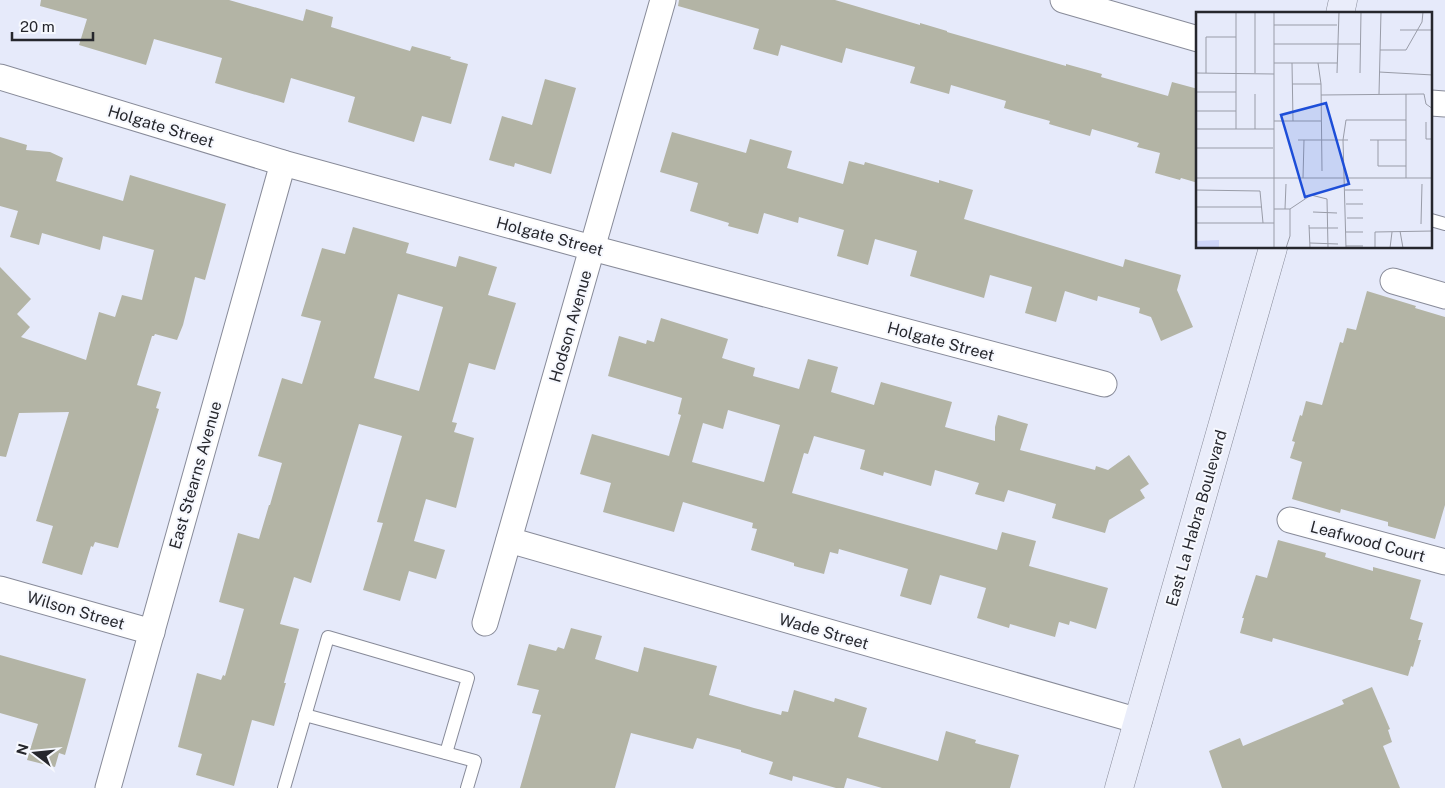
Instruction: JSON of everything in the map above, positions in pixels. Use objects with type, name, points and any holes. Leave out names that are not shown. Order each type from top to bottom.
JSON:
[{"type":"main road","name":"East La Habra Boulevard","points":[[1119,788],[1273,249]]},
{"type":"street","name":"Hodson Avenue","points":[[485,623],[663,0]]},
{"type":"street","points":[[1063,0],[1196,38]]},
{"type":"street","name":"Holgate Street","points":[[0,78],[283,163],[592,248],[1104,384]]},
{"type":"street","points":[[1432,103],[1445,104]]},
{"type":"street","name":"East Stearns Avenue","points":[[108,788],[283,163]]},
{"type":"street","points":[[1393,281],[1445,296]]},
{"type":"street","name":"Leafwood Court","points":[[1290,520],[1445,562]]},
{"type":"street","name":"Wade Street","points":[[509,540],[1139,722]]},
{"type":"street","name":"Wilson Street","points":[[0,589],[152,632]]},
{"type":"lane","points":[[1432,220],[1445,224]]},
{"type":"lane","points":[[284,788],[328,637],[468,678],[446,753]]},
{"type":"lane","points":[[305,715],[476,761],[468,788]]},
{"type":"building","points":[[41,0],[229,0],[303,21],[306,9],[333,17],[331,27],[410,51],[412,46],[468,64],[451,124],[422,116],[414,142],[348,122],[355,97],[291,78],[284,103],[215,83],[222,58],[154,39],[146,65],[79,45],[87,19],[40,6]]},
{"type":"building","points":[[679,0],[835,0],[1066,66],[1066,64],[1102,74],[1101,77],[1168,96],[1172,82],[1196,88],[1196,182],[1155,173],[1160,153],[1137,147],[1139,143],[1092,129],[1090,136],[1049,124],[1050,121],[1004,108],[1006,101],[951,85],[949,94],[910,83],[915,67],[846,48],[842,63],[781,45],[778,56],[753,49],[759,29],[678,6]]},
{"type":"building","points":[[545,79],[576,88],[551,174],[515,163],[514,167],[489,160],[502,116],[532,125]]},
{"type":"building","points":[[672,132],[746,153],[750,139],[792,151],[787,168],[843,184],[849,161],[864,165],[865,162],[939,183],[939,180],[973,190],[964,219],[1123,267],[1125,259],[1181,275],[1177,290],[1193,327],[1161,341],[1151,317],[1139,313],[1140,308],[1098,296],[1097,301],[1065,291],[1056,322],[1025,313],[1032,287],[990,275],[984,298],[910,276],[917,251],[875,239],[868,265],[837,256],[844,230],[799,217],[798,223],[764,213],[758,234],[728,226],[729,223],[690,211],[698,183],[660,172]]},
{"type":"building","points":[[0,137],[27,145],[26,150],[50,152],[63,158],[56,181],[123,201],[130,175],[226,204],[205,280],[195,277],[183,325],[177,340],[155,334],[152,336],[137,385],[161,392],[156,408],[159,409],[118,548],[95,542],[93,547],[91,546],[82,575],[42,563],[53,526],[36,521],[69,412],[19,413],[6,457],[0,456],[0,267],[31,299],[17,314],[30,327],[21,337],[86,360],[99,312],[115,317],[122,295],[142,300],[154,250],[103,236],[100,250],[42,233],[39,245],[10,237],[18,211],[0,206]]},
{"type":"building","points":[[353,227],[409,243],[406,253],[456,267],[459,256],[497,267],[488,295],[516,303],[495,370],[469,363],[452,422],[457,423],[454,432],[474,438],[456,508],[426,499],[414,541],[445,550],[436,579],[409,571],[400,601],[363,590],[383,523],[377,522],[402,436],[359,424],[311,583],[294,577],[280,624],[299,629],[274,726],[252,720],[234,786],[196,775],[202,754],[178,747],[197,673],[221,680],[223,675],[225,676],[244,609],[219,602],[238,533],[259,539],[270,505],[282,463],[258,456],[282,378],[302,384],[307,368],[321,321],[301,316],[322,248],[345,254]],"holes":[[[398,294],[443,307],[419,391],[374,378]]]},
{"type":"building","points":[[1367,291],[1445,317],[1445,505],[1435,539],[1388,526],[1388,522],[1341,509],[1340,513],[1292,499],[1302,462],[1290,458],[1295,442],[1292,441],[1300,415],[1302,416],[1306,401],[1322,405],[1340,342],[1343,343],[1347,328],[1356,330]]},
{"type":"building","points":[[661,318],[728,339],[722,358],[755,368],[753,376],[799,389],[808,359],[838,367],[831,392],[874,405],[881,382],[952,402],[945,427],[995,441],[995,427],[998,415],[1028,424],[1020,450],[1095,470],[1096,466],[1108,470],[1129,455],[1149,484],[1140,490],[1145,498],[1109,520],[1105,533],[1052,518],[1056,504],[1008,490],[1004,502],[975,494],[979,483],[935,470],[931,486],[884,472],[883,476],[860,469],[865,450],[814,436],[808,454],[804,453],[792,493],[997,550],[1002,532],[1036,541],[1029,566],[1108,588],[1096,629],[1070,621],[1069,625],[1059,622],[1055,637],[1010,624],[1009,628],[977,618],[986,588],[940,575],[931,605],[900,596],[908,569],[839,549],[838,554],[830,552],[824,574],[794,566],[794,563],[751,550],[757,529],[752,528],[753,523],[683,502],[674,532],[603,512],[611,483],[580,474],[592,434],[669,456],[681,415],[678,414],[682,398],[608,376],[619,336],[646,344],[647,340],[654,342]],"holes":[[[728,410],[780,425],[764,482],[692,462],[703,423],[723,429]]]},
{"type":"building","points":[[1278,540],[1326,553],[1325,557],[1373,571],[1373,567],[1421,580],[1410,619],[1423,623],[1418,640],[1421,640],[1413,667],[1411,666],[1408,676],[1273,638],[1272,642],[1240,633],[1244,618],[1242,618],[1256,575],[1267,578]]},
{"type":"building","points":[[571,628],[602,636],[595,659],[638,672],[644,647],[717,666],[709,695],[754,708],[781,715],[782,711],[788,712],[794,690],[834,702],[835,698],[867,708],[858,737],[938,761],[946,731],[976,740],[975,743],[1019,755],[1010,788],[882,788],[847,778],[844,788],[836,788],[793,776],[792,781],[769,774],[773,762],[741,752],[741,750],[697,738],[693,749],[631,733],[615,788],[520,788],[541,715],[532,713],[539,690],[517,685],[529,644],[556,651],[558,647],[564,649]]},
{"type":"building","points":[[0,655],[86,679],[65,755],[59,753],[55,767],[27,760],[38,724],[0,713]]},
{"type":"building","points":[[1372,687],[1390,729],[1388,730],[1392,742],[1383,746],[1400,788],[1222,788],[1209,751],[1240,738],[1243,746],[1344,704],[1342,700]]}]
